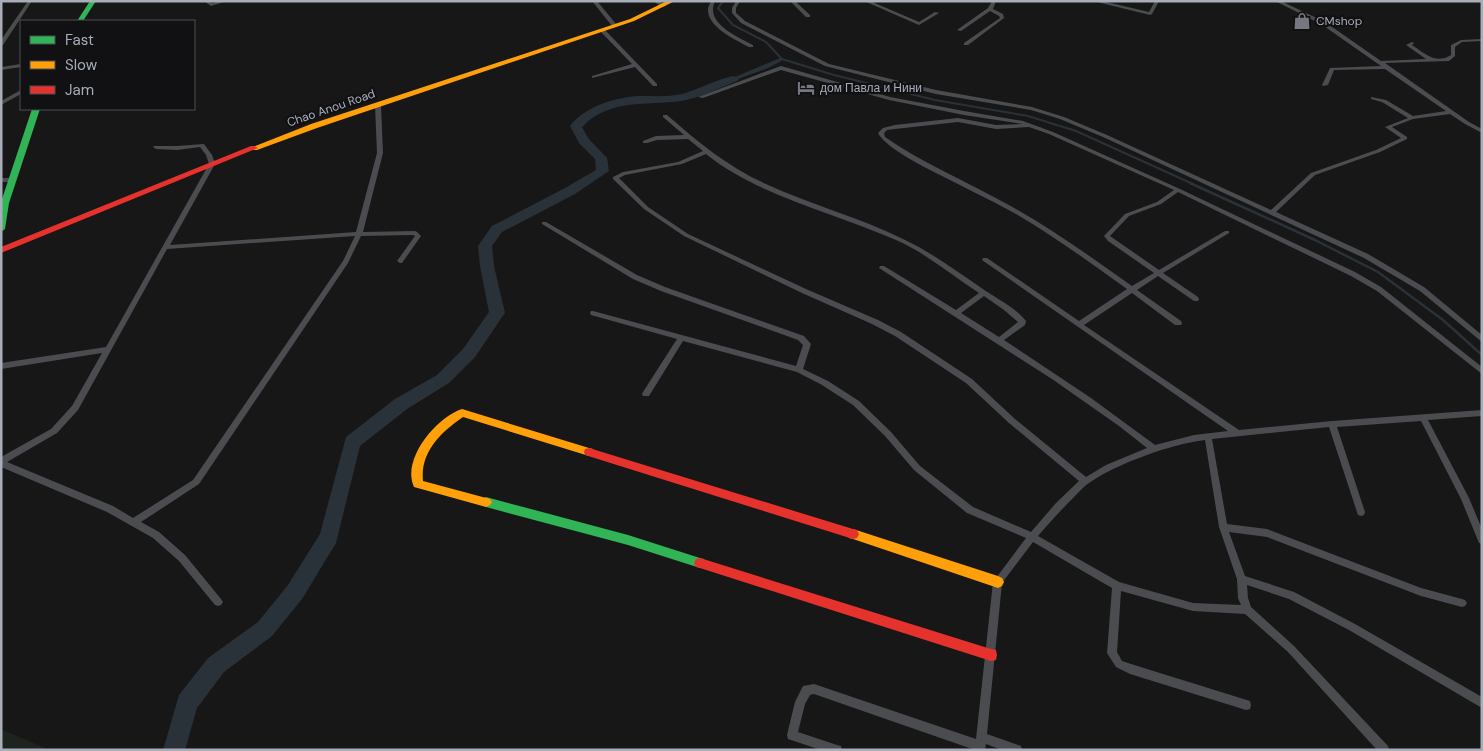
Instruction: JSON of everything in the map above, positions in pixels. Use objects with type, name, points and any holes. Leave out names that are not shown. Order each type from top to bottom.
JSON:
[{"type":"street","points":[[1,44],[30,1]]},
{"type":"street","points":[[81,20],[93,1]]},
{"type":"street","points":[[206,1],[211,5],[225,1]]},
{"type":"street","points":[[594,1],[614,26]]},
{"type":"street","points":[[713,1],[709,8],[711,19],[751,46]]},
{"type":"street","points":[[738,1],[734,8],[734,13],[743,22],[827,64],[898,84],[972,99],[1004,103],[1062,118],[1272,213],[1366,256],[1404,278],[1482,339]]},
{"type":"street","points":[[792,1],[808,16]]},
{"type":"street","points":[[866,1],[919,24],[938,13]]},
{"type":"street","points":[[959,30],[990,9],[994,1]]},
{"type":"street","points":[[1095,1],[1148,14],[1152,13],[1157,1]]},
{"type":"street","points":[[1277,1],[1324,23],[1388,66],[1451,112],[1482,131]]},
{"type":"street","name":"Chao Anou Road","points":[[1,250],[212,164],[314,126],[614,26],[664,3]]},
{"type":"street","points":[[966,44],[1002,18],[990,9]]},
{"type":"street","points":[[602,30],[655,85]]},
{"type":"street","points":[[1382,62],[1450,59],[1453,54],[1453,46],[1458,42],[1482,40]]},
{"type":"street","points":[[1412,43],[1408,45],[1430,60]]},
{"type":"street","points":[[594,76],[636,65]]},
{"type":"street","points":[[1,69],[20,66]]},
{"type":"street","points":[[1325,85],[1332,69],[1388,66]]},
{"type":"street","points":[[701,97],[781,68],[889,98],[1031,125],[1178,190],[1353,274],[1379,289],[1482,371]]},
{"type":"street","points":[[1,104],[20,93]]},
{"type":"street","points":[[1373,98],[1384,101],[1412,118]]},
{"type":"street","points":[[133,522],[196,482],[346,261],[359,234],[380,153],[378,105]]},
{"type":"street","points":[[1,229],[6,180],[36,110]]},
{"type":"street","points":[[1272,213],[1313,174],[1378,151],[1405,138],[1388,127],[1412,118],[1451,112]]},
{"type":"street","points":[[665,116],[705,152],[770,189],[807,205],[868,226],[901,240],[931,257],[1022,321],[1022,323],[1000,340]]},
{"type":"street","points":[[1031,125],[996,127],[958,120],[895,126],[885,129],[881,133],[883,138],[910,156],[990,197],[1045,229],[1178,323]]},
{"type":"street","points":[[645,142],[656,138],[689,137]]},
{"type":"street","points":[[1,462],[42,438],[64,422],[75,408],[212,164],[210,155],[202,145],[177,148],[156,147]]},
{"type":"street","points":[[705,152],[680,163],[623,174],[615,178],[646,208],[686,235],[898,334],[969,381],[1012,421],[1085,481]]},
{"type":"street","points":[[1178,190],[1159,203],[1127,215],[1107,236],[1196,299]]},
{"type":"street","points":[[544,223],[635,277],[663,289],[800,338],[808,344],[799,370]]},
{"type":"street","points":[[167,247],[416,232],[418,236],[415,242],[400,261]]},
{"type":"street","points":[[1080,324],[1131,290],[1227,232]]},
{"type":"street","points":[[985,260],[1238,434]]},
{"type":"street","points":[[882,268],[1000,340],[1108,412],[1154,449]]},
{"type":"street","points":[[956,314],[984,293]]},
{"type":"street","points":[[593,313],[799,370],[825,383],[856,403],[888,434],[918,468],[970,510],[1032,536],[1117,586],[1193,607],[1247,610]]},
{"type":"street","points":[[646,394],[681,338]]},
{"type":"street","points":[[1,366],[108,349]]},
{"type":"street","points":[[990,655],[628,540],[418,484],[416,480],[419,460],[430,440],[462,413],[867,538],[998,582]]},
{"type":"street","points":[[981,744],[998,582],[1032,536],[1085,481],[1109,467],[1175,442],[1332,424],[1482,413]]},
{"type":"street","points":[[1423,417],[1465,498],[1482,540]]},
{"type":"street","points":[[1332,424],[1361,512]]},
{"type":"street","points":[[1208,437],[1223,528],[1242,579],[1243,598],[1247,610],[1292,649],[1384,750]]},
{"type":"street","points":[[1,462],[110,509],[156,535],[182,558],[218,602]]},
{"type":"street","points":[[1223,528],[1267,533],[1422,592],[1462,602]]},
{"type":"street","points":[[1242,579],[1291,595],[1352,627],[1482,703]]},
{"type":"street","points":[[1117,586],[1112,652],[1119,664],[1246,705]]},
{"type":"street","points":[[837,750],[792,735],[800,702],[807,690],[814,689],[981,744],[1017,750]]},
{"type":"shaded area","points":[[1,729],[47,749],[1,750]]},
{"type":"waterway","points":[[723,1],[718,8],[733,25],[766,42],[782,59],[834,75],[935,100],[1028,116],[1076,131],[1193,184]]},
{"type":"waterway","points":[[733,79],[782,59]]},
{"type":"waterway","points":[[174,750],[187,703],[216,665],[265,629],[295,592],[329,537],[352,442],[401,404],[443,379],[469,353],[497,313],[487,266],[485,246],[497,229],[570,191],[603,171],[601,158],[583,140],[576,126],[587,115],[614,104],[641,99],[660,100],[683,97],[733,79]]},
{"type":"waterway","points":[[1190,183],[1315,240],[1378,272],[1443,320],[1482,355]]},
{"type":"traffic: fast","points":[[81,20],[93,1]]},
{"type":"traffic: fast","points":[[1,229],[5,203],[36,110]]},
{"type":"traffic: fast","points":[[486,502],[628,540],[700,563]]},
{"type":"traffic: slow","points":[[254,148],[314,126],[632,20],[672,1]]},
{"type":"traffic: slow","points":[[486,502],[418,484],[419,462],[428,443],[444,426],[462,413],[589,452]]},
{"type":"traffic: slow","points":[[853,534],[998,582]]},
{"type":"traffic: jam","points":[[1,250],[254,148]]},
{"type":"traffic: jam","points":[[589,452],[853,534]]},
{"type":"traffic: jam","points":[[700,563],[991,655]]},
{"type":"place","name":"CMshop","points":[[1302,21]]},
{"type":"place","name":"дом Павла и Нини","points":[[806,88]]}]
